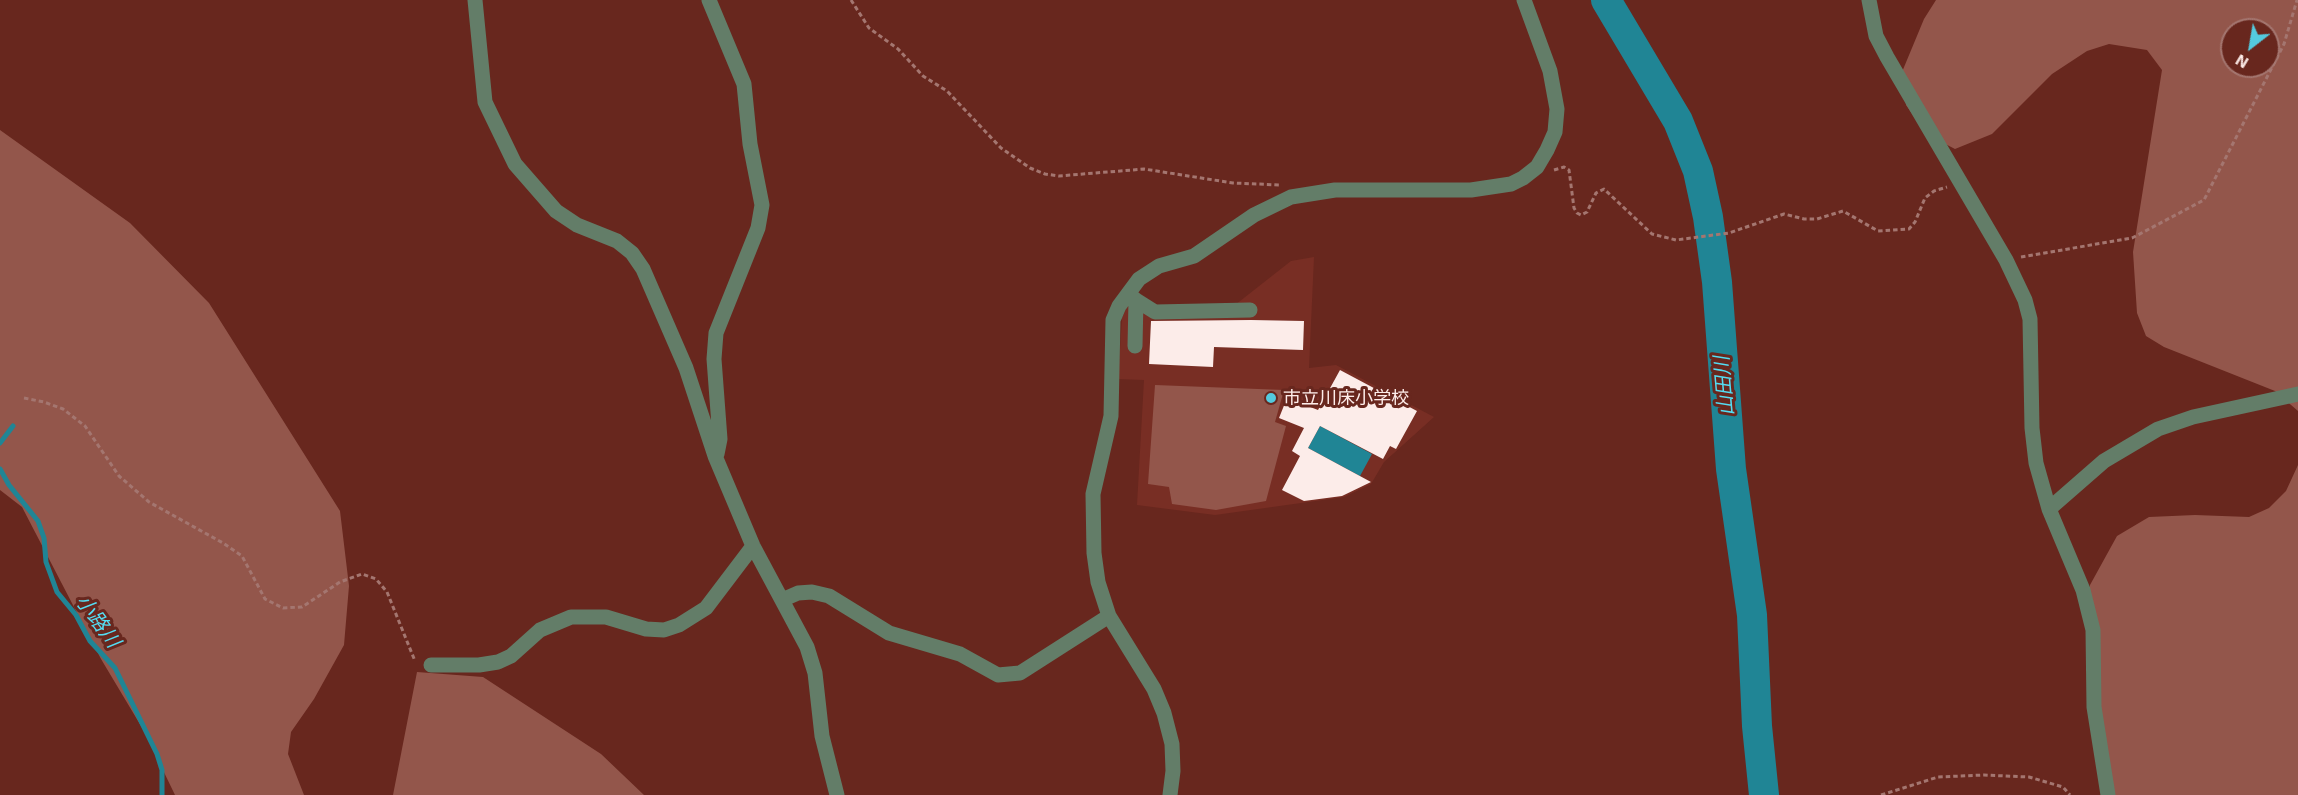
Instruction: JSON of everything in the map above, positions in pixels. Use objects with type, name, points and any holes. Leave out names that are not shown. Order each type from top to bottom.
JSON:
[{"type":"street","points":[[475,0],[486,102],[494,125],[515,164],[556,211],[577,225],[616,241],[632,253],[644,269],[686,368],[716,456],[753,546],[807,647],[815,673],[822,736],[837,795]]},
{"type":"street","points":[[709,0],[744,84],[750,144],[762,205],[758,228],[716,333],[714,359],[720,439],[716,456]]},
{"type":"street","points":[[1170,795],[1173,744],[1164,713],[1154,689],[1109,616],[1098,582],[1094,553],[1093,494],[1111,416],[1113,320],[1132,297],[1139,279],[1160,266],[1194,256],[1254,215],[1291,197],[1335,190],[1495,188],[1517,181],[1537,167],[1555,132],[1557,109],[1550,71],[1524,0]]},
{"type":"street","points":[[1869,0],[1876,36],[2006,260],[2025,300],[2030,320],[2032,428],[2036,463],[2049,509],[2083,590],[2093,630],[2094,707],[2108,795]]},
{"type":"street","points":[[1132,297],[1155,312],[1250,310]]},
{"type":"street","points":[[1132,297],[1135,346]]},
{"type":"street","points":[[2049,509],[2104,461],[2158,429],[2205,415],[2298,394]]},
{"type":"street","points":[[431,665],[479,665],[498,662],[511,656],[540,630],[571,617],[606,617],[646,629],[664,630],[679,625],[706,608],[753,546]]},
{"type":"street","points":[[782,600],[798,593],[812,592],[829,596],[889,633],[960,654],[998,675],[1020,673],[1109,616]]},
{"type":"path","points":[[851,0],[869,28],[898,49],[923,76],[947,91],[1001,148],[1030,168],[1045,174],[1144,169],[1233,183],[1275,183],[1283,187],[1291,197]]},
{"type":"path","points":[[2006,260],[2132,238],[2204,200],[2284,44],[2297,0]]},
{"type":"path","points":[[1537,167],[1547,172],[1564,167],[1569,170],[1574,208],[1581,215],[1587,212],[1596,193],[1604,189],[1652,234],[1665,239],[1721,235],[1784,214],[1804,219],[1817,219],[1843,211],[1878,231],[1909,229],[1915,222],[1925,198],[1934,191],[1960,183]]},
{"type":"path","points":[[24,398],[63,409],[85,426],[118,476],[149,502],[242,556],[265,598],[283,608],[302,607],[340,582],[362,574],[376,579],[387,592],[416,663],[431,665]]},
{"type":"path","points":[[1881,795],[1938,777],[1984,774],[2029,777],[2063,787],[2070,795]]},
{"type":"shaded area","points":[[1936,0],[2298,0],[2298,411],[2275,391],[2164,347],[2146,336],[2137,313],[2133,252],[2162,70],[2147,50],[2109,44],[2087,51],[2052,74],[1992,134],[1955,149],[1926,134],[1906,105],[1902,72],[1924,19]]},
{"type":"shaded area","points":[[0,130],[130,223],[209,303],[340,511],[349,586],[344,645],[314,699],[291,732],[288,754],[304,795],[175,795],[144,731],[101,659],[22,507],[0,490]]},
{"type":"shaded area","name":"市立川床小学校","points":[[1314,257],[1309,368],[1336,365],[1434,417],[1384,462],[1371,484],[1344,497],[1215,515],[1137,505],[1144,380],[1118,379],[1122,318],[1129,302],[1161,310],[1235,305],[1291,261]]},
{"type":"shaded area","points":[[1155,385],[1284,390],[1275,422],[1286,426],[1266,501],[1216,510],[1172,504],[1169,487],[1148,484]]},
{"type":"shaded area","points":[[2298,465],[2298,795],[2113,795],[2088,639],[2090,585],[2117,536],[2149,517],[2195,515],[2249,517],[2269,508],[2286,491]]},
{"type":"shaded area","points":[[417,672],[483,677],[601,754],[644,795],[393,795]]},
{"type":"water","points":[[1320,426],[1372,454],[1360,476],[1308,448]]},
{"type":"building","points":[[1151,321],[1304,321],[1303,350],[1214,347],[1213,367],[1149,364]]},
{"type":"building","points":[[1340,370],[1417,411],[1396,449],[1390,446],[1383,459],[1320,426],[1308,448],[1371,482],[1342,496],[1304,501],[1282,490],[1300,456],[1292,451],[1304,428],[1279,418],[1287,398],[1318,410]]},
{"type":"waterway","name":"山田川","points":[[1606,0],[1678,121],[1698,171],[1708,217],[1717,282],[1731,469],[1752,615],[1757,726],[1764,795]]},
{"type":"waterway","name":"小路川","points":[[0,443],[13,426]]},
{"type":"waterway","name":"小路川","points":[[0,469],[9,485],[38,521],[44,538],[46,562],[57,592],[76,615],[90,641],[115,668],[157,754],[162,770],[162,795]]},
{"type":"place","name":"市立川床小学校","points":[[1271,398]]}]
